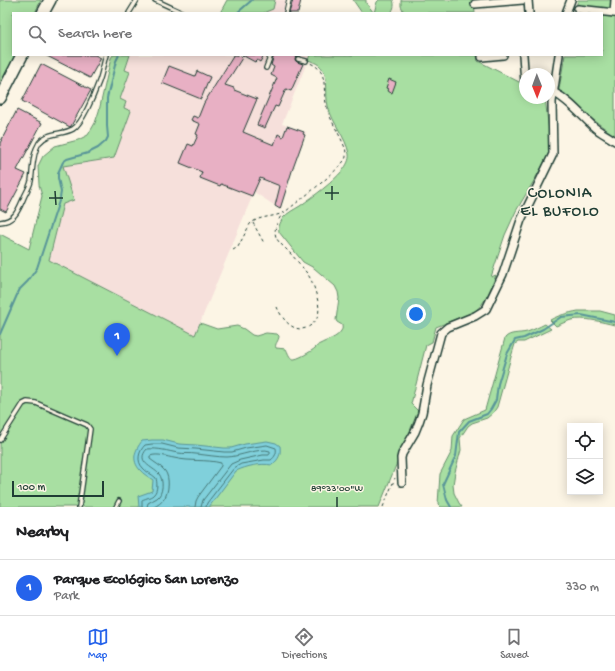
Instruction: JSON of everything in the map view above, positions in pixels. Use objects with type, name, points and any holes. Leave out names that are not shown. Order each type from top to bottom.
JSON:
[{"type":"main road","points":[[44,12],[50,0]]},
{"type":"main road","points":[[0,98],[21,56]]},
{"type":"street","points":[[475,4],[523,0]]},
{"type":"street","points":[[528,0],[529,12]]},
{"type":"street","points":[[566,12],[571,0]]},
{"type":"street","points":[[603,13],[614,13],[615,0]]},
{"type":"street","points":[[578,9],[591,12]]},
{"type":"street","points":[[523,56],[524,68]]},
{"type":"street","points":[[555,80],[559,56]]},
{"type":"street","points":[[555,93],[567,101],[596,128],[615,141]]},
{"type":"street","points":[[398,480],[402,454],[415,432],[422,413],[442,333],[448,327],[479,314],[486,308],[503,274],[521,220],[553,154],[552,104]]},
{"type":"lane","points":[[130,12],[138,0]]},
{"type":"lane","points":[[155,0],[181,12]]},
{"type":"lane","points":[[286,12],[289,0]]},
{"type":"lane","points":[[0,222],[13,218],[17,213],[30,183],[35,153],[40,142],[49,136],[74,128],[83,116],[99,83],[106,56]]},
{"type":"lane","points":[[266,68],[271,56]]},
{"type":"lane","points":[[298,59],[306,61]]},
{"type":"lane","points":[[0,440],[23,404],[27,402],[36,403],[87,425],[90,429],[79,507]]},
{"type":"lane","points":[[116,507],[119,501]]},
{"type":"path","points":[[276,307],[285,320],[292,326],[298,328],[306,328],[317,319],[319,305],[312,281],[306,271],[280,242],[276,235],[276,226],[282,214],[332,174],[340,166],[346,156],[345,148],[332,121],[326,102],[325,83],[321,72],[315,66],[306,61]]},
{"type":"path","points":[[233,250],[238,247],[250,224],[261,218],[282,214]]},
{"type":"path","points":[[253,222],[264,244]]},
{"type":"path","points":[[383,507],[398,480]]},
{"type":"shaded area","points":[[275,0],[301,0],[298,12],[266,12],[273,9]]},
{"type":"shaded area","points":[[130,56],[310,56],[282,124],[306,132],[280,209],[254,192],[195,335],[49,260],[63,204],[63,166],[114,158],[131,111],[124,108],[120,100],[130,72],[125,70]]},
{"type":"green space","points":[[0,0],[41,0],[35,12],[12,12],[12,56],[16,56],[3,81],[0,81]]},
{"type":"green space","points":[[227,0],[275,0],[273,9],[266,12],[221,12]]},
{"type":"green space","points":[[353,0],[366,0],[366,3],[373,12],[361,12]]},
{"type":"green space","points":[[379,0],[393,0],[392,12],[374,12]]},
{"type":"green space","points":[[401,0],[474,0],[475,12],[402,12],[403,10]]},
{"type":"green space","points":[[578,0],[615,0],[615,136],[559,92],[565,56],[603,56],[603,12],[574,12]]},
{"type":"green space","points":[[112,56],[130,56],[125,70],[130,72],[120,99],[126,102],[124,108],[131,111],[114,158],[63,166],[74,200],[63,204],[49,260],[195,335],[200,323],[217,329],[237,326],[256,336],[266,333],[277,334],[279,336],[276,348],[286,349],[293,359],[304,355],[319,344],[334,337],[342,330],[342,325],[336,320],[339,298],[335,286],[314,268],[303,262],[279,232],[280,223],[283,218],[333,180],[348,163],[349,158],[345,142],[328,106],[325,74],[319,65],[308,60],[310,56],[477,56],[478,61],[519,82],[519,104],[546,104],[551,148],[549,154],[516,211],[505,235],[491,277],[496,275],[485,300],[474,312],[436,327],[432,342],[426,345],[411,404],[418,411],[379,507],[0,507],[0,234],[29,249],[42,196],[39,185],[38,166],[43,156],[55,146],[78,140],[88,135],[95,123],[111,58]]},
{"type":"green space","points":[[578,311],[600,311],[615,315],[615,325],[593,320],[576,319],[556,326],[550,320],[560,315]]},
{"type":"green space","points":[[545,324],[551,329],[524,342],[518,342],[515,344],[497,407],[487,418],[472,423],[468,426],[460,438],[461,450],[453,485],[454,493],[462,507],[441,507],[438,504],[440,474],[452,451],[453,436],[464,419],[485,410],[505,338],[512,334],[527,332]]},
{"type":"water","points":[[163,440],[179,444],[224,448],[267,441],[276,443],[280,446],[280,454],[278,459],[272,465],[254,465],[236,471],[209,507],[139,507],[138,496],[152,491],[153,480],[143,473],[137,466],[135,455],[137,448],[142,441]]},
{"type":"building","points":[[293,0],[301,0],[298,12],[289,12]]},
{"type":"building","points":[[47,56],[97,56],[101,58],[90,78]]},
{"type":"building","points":[[233,56],[239,56],[242,58],[225,85],[257,99],[243,132],[274,145],[278,134],[283,137],[287,126],[304,132],[303,134],[305,135],[280,209],[275,206],[280,186],[260,178],[252,196],[200,178],[202,172],[180,163],[188,144],[193,146],[198,135],[196,134],[200,124],[191,120],[193,116],[198,118],[204,103]]},
{"type":"building","points":[[244,56],[263,56],[260,62],[257,60],[255,62]]},
{"type":"building","points":[[274,56],[296,56],[295,60],[303,64],[291,91],[286,89],[278,107],[275,106],[265,128],[257,125],[277,78],[271,75],[274,67],[271,65]]},
{"type":"building","points":[[41,64],[91,90],[70,127],[22,101]]},
{"type":"building","points":[[169,66],[195,76],[197,71],[210,77],[201,99],[162,83]]},
{"type":"building","points":[[389,79],[396,82],[392,93],[387,91],[388,89],[386,88]]},
{"type":"building","points":[[17,110],[42,123],[17,170],[26,174],[6,212],[0,209],[0,143]]},
{"type":"waterway","points":[[238,12],[252,0]]},
{"type":"waterway","points":[[0,334],[20,289],[37,268],[60,198],[61,192],[58,173],[63,162],[67,159],[88,153],[98,148],[106,141],[108,137],[107,98],[118,56]]},
{"type":"waterway","points":[[451,507],[447,500],[443,484],[456,456],[459,432],[469,421],[487,414],[491,409],[496,400],[498,384],[507,354],[515,340],[524,338],[543,329],[561,317],[581,315],[615,322]]},
{"type":"place","name":"Parque Ecológico San Lorenzo","points":[[117,356]]},
{"type":"district","name":"COLONIA EL BUFOLO","points":[[560,200]]}]
